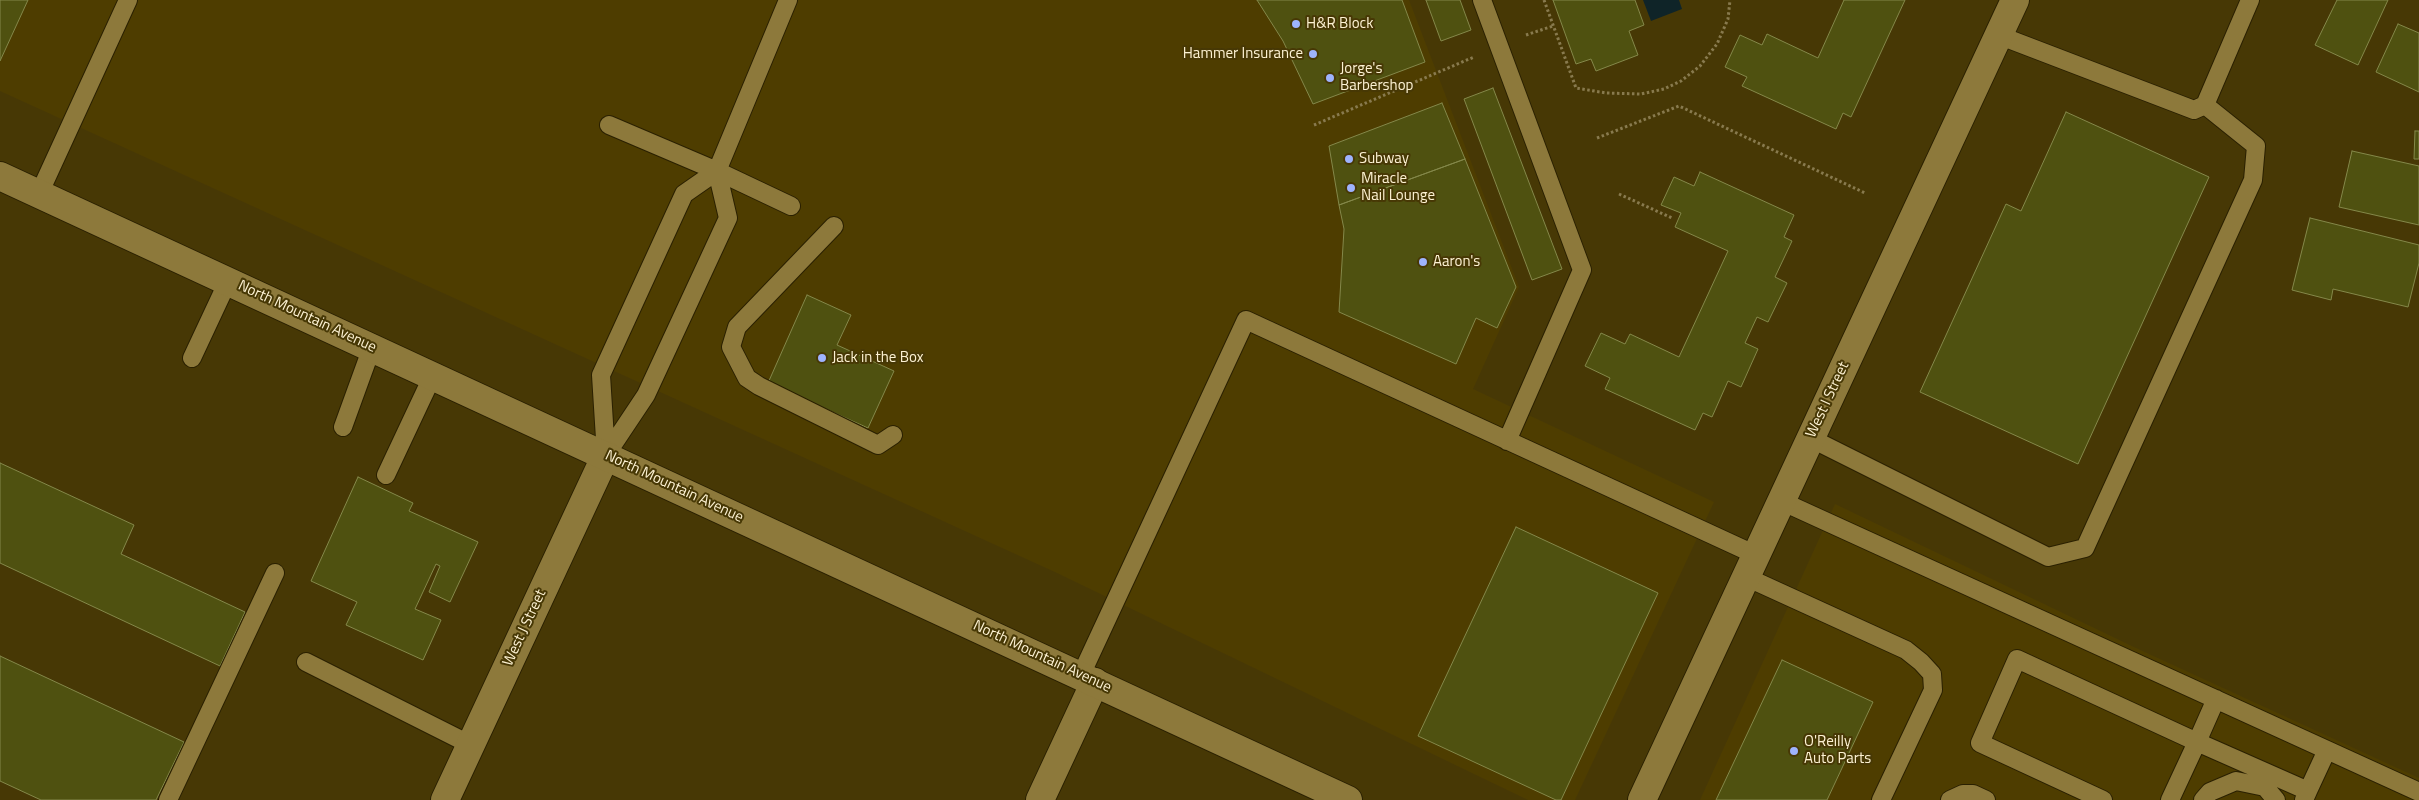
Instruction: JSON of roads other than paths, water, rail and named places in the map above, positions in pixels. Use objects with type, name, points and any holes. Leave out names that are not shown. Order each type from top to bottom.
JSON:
[{"type":"main road","name":"West I Street","points":[[1642,800],[2015,0]]},
{"type":"main road","name":"North Mountain Avenue","points":[[0,176],[1348,800]]},
{"type":"main road","name":"West J Street","points":[[445,800],[606,455]]},
{"type":"main road","points":[[1040,800],[1088,678]]},
{"type":"lane","points":[[39,194],[128,0]]},
{"type":"lane","points":[[606,455],[600,375],[684,194],[716,170],[788,0]]},
{"type":"lane","points":[[1482,0],[1582,270],[1507,441]]},
{"type":"lane","points":[[1998,35],[2194,110],[2205,104],[2250,0]]},
{"type":"lane","points":[[1810,438],[2048,557],[2084,548],[2253,180],[2256,146],[2205,104]]},
{"type":"lane","points":[[609,125],[716,170],[790,206]]},
{"type":"lane","points":[[606,455],[646,395],[728,218],[716,170]]},
{"type":"lane","points":[[834,226],[737,327],[731,347],[747,378],[759,386],[878,445],[893,434]]},
{"type":"lane","points":[[192,358],[228,281]]},
{"type":"lane","points":[[1088,678],[1246,320],[1507,441],[1751,566],[1906,650],[1932,674],[1933,690],[1881,800]]},
{"type":"lane","points":[[343,427],[372,347]]},
{"type":"lane","points":[[386,474],[433,375]]},
{"type":"lane","points":[[1781,501],[2419,792]]},
{"type":"lane","points":[[168,800],[275,573]]},
{"type":"lane","points":[[2103,800],[1980,743],[2018,659],[2197,742],[2306,796],[2327,750]]},
{"type":"lane","points":[[306,662],[471,745]]},
{"type":"lane","points":[[2170,800],[2216,699]]},
{"type":"lane","points":[[2203,800],[2210,792],[2236,781],[2266,787],[2276,800]]},
{"type":"lane","points":[[1950,800],[1963,794],[1979,797]]},
{"type":"water","points":[[1643,0],[1679,0],[1682,9],[1651,21]]},
{"type":"place","name":"H&R Block","points":[[1296,24]]},
{"type":"place","name":"Hammer Insurance","points":[[1313,54]]},
{"type":"place","name":"Jorge's Barbershop","points":[[1330,78]]},
{"type":"place","name":"Subway","points":[[1349,159]]},
{"type":"place","name":"Miracle Nail Lounge","points":[[1351,188]]},
{"type":"place","name":"Aaron's","points":[[1423,262]]},
{"type":"place","name":"Jack in the Box","points":[[822,358]]},
{"type":"place","name":"O'Reilly Auto Parts","points":[[1794,751]]}]
